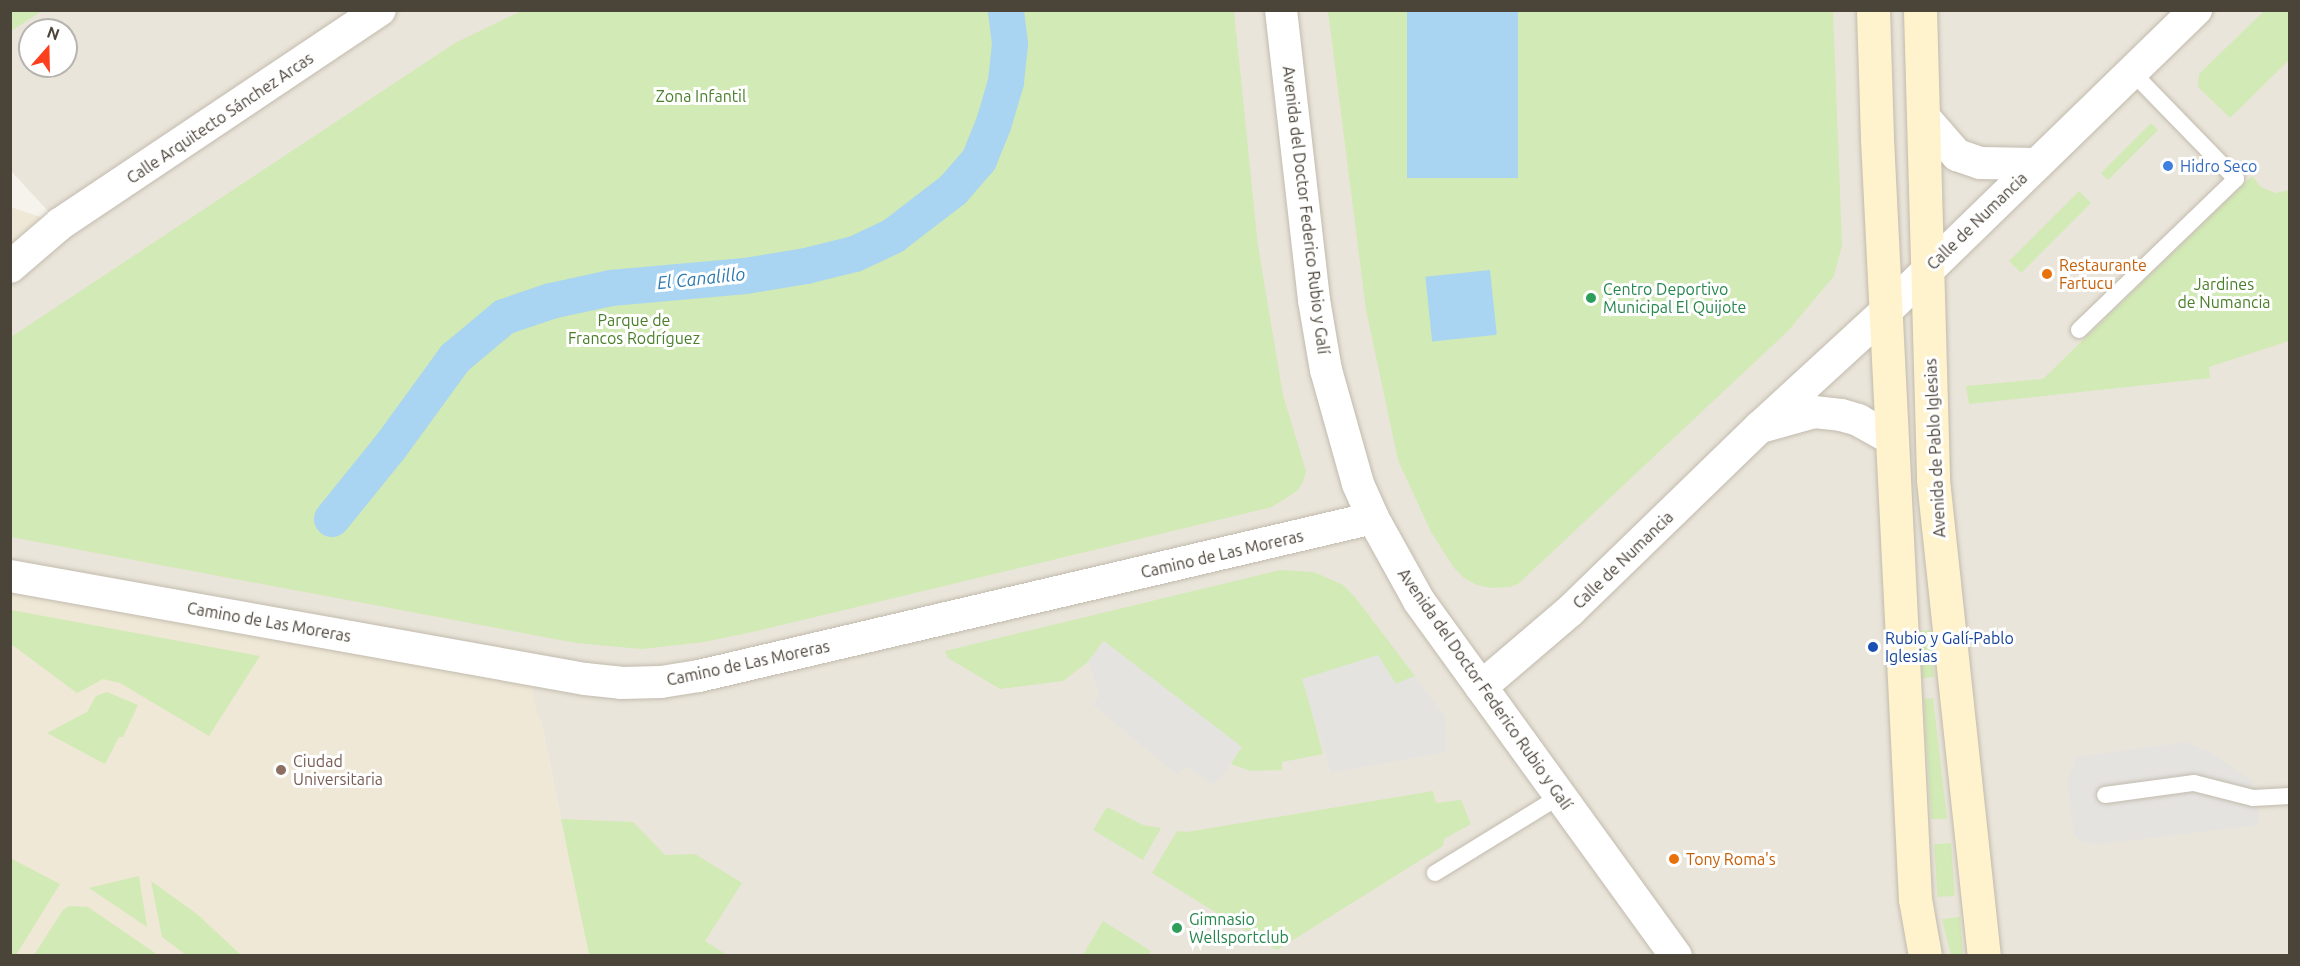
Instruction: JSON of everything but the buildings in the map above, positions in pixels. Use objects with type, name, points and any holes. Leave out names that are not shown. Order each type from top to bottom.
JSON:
[{"type":"street","name":"Calle Arquitecto Sánchez Arcas","points":[[10,267],[60,224],[380,10]]},
{"type":"street","name":"Avenida del Doctor Federico Rubio y Galí","points":[[1281,10],[1314,300],[1324,358],[1347,450],[1373,518],[1419,601],[1676,956]]},
{"type":"street","points":[[1873,10],[1885,312],[1915,899],[1926,956]]},
{"type":"street","name":"Avenida de Pablo Iglesias","points":[[1920,10],[1933,480],[1984,956]]},
{"type":"street","name":"Calle de Numancia","points":[[1480,687],[1571,610],[1760,427],[1885,312],[2196,10]]},
{"type":"street","name":"Calle de Numancia","points":[[1923,116],[1957,155],[1980,163],[2037,164]]},
{"type":"street","name":"Calle Arquitecto Sánchez Arcas","points":[[10,244],[60,224]]},
{"type":"street","name":"Calle de Numancia","points":[[1760,427],[1815,412],[1858,420],[1891,438]]},
{"type":"street","name":"Camino de Las Moreras","points":[[10,576],[585,679],[621,683],[661,682],[699,676],[1373,518]]},
{"type":"lane","points":[[2079,330],[2236,179],[2132,72]]},
{"type":"lane","points":[[2105,795],[2194,783],[2253,798],[2289,796]]},
{"type":"lane","points":[[1435,873],[1560,796]]},
{"type":"shaded area","points":[[11,11],[2289,11],[2289,955],[589,955],[541,721],[537,715],[11,576],[11,267],[60,224],[11,171]]},
{"type":"shaded area","points":[[11,207],[60,224],[11,267]]},
{"type":"shaded area","name":"Ciudad Universitaria","points":[[10,576],[529,670],[589,955],[11,955]]},
{"type":"shaded area","points":[[1104,641],[1242,747],[1221,777],[1212,785],[1187,766],[1177,775],[1093,705],[1100,694],[1088,662]]},
{"type":"shaded area","points":[[1378,655],[1396,684],[1415,676],[1445,716],[1447,752],[1331,773],[1302,679]]},
{"type":"shaded area","points":[[2186,742],[2210,752],[2253,781],[2260,825],[2100,844],[2084,843],[2074,835],[2067,782],[2076,757]]},
{"type":"green space","points":[[11,10],[42,10],[31,18],[18,18],[18,26],[11,31]]},
{"type":"green space","name":"Parque de Francos Rodríguez","points":[[523,10],[1234,11],[1258,246],[1283,395],[1306,471],[1303,482],[1297,491],[1272,507],[757,631],[704,642],[642,649],[576,643],[11,537],[11,337],[455,43]]},
{"type":"green space","points":[[2265,10],[2289,11],[2289,60],[2230,118],[2198,87],[2199,74]]},
{"type":"green space","name":"Centro Deportivo Municipal El Quijote","points":[[1328,11],[1833,11],[1842,245],[1834,276],[1788,331],[1518,584],[1510,587],[1492,588],[1477,585],[1464,578],[1454,568],[1431,532],[1398,460],[1366,310]]},
{"type":"green space","points":[[2151,123],[2158,130],[2108,180],[2101,173]]},
{"type":"green space","name":"Jardines de Numancia","points":[[2252,176],[2261,187],[2275,193],[2289,190],[2289,341],[2209,367],[2210,378],[1969,404],[1966,386],[2043,379]]},
{"type":"green space","points":[[2079,191],[2091,203],[2021,273],[2009,261]]},
{"type":"green space","points":[[1280,570],[1314,572],[1343,585],[1355,597],[1415,676],[1396,684],[1303,679],[1323,754],[1282,762],[1282,770],[1251,771],[1231,764],[1241,747],[1103,641],[1088,662],[1063,681],[1000,689],[948,658],[945,651]]},
{"type":"green space","points":[[11,610],[260,656],[209,736],[120,683],[103,679],[77,693],[11,644]]},
{"type":"green space","points":[[1930,630],[1934,677],[1922,678],[1920,631]]},
{"type":"green space","points":[[107,692],[138,705],[123,737],[119,737],[105,764],[47,733],[87,712],[96,696]]},
{"type":"green space","points":[[1933,698],[1947,819],[1931,819],[1924,699]]},
{"type":"green space","points":[[1433,791],[1436,803],[1461,800],[1471,824],[1444,839],[1443,846],[1277,950],[1152,873],[1177,831],[1187,832]]},
{"type":"green space","points":[[1107,807],[1143,825],[1161,828],[1143,860],[1093,830]]},
{"type":"green space","points":[[561,819],[633,822],[665,855],[695,854],[742,883],[705,941],[727,955],[589,955]]},
{"type":"green space","points":[[1951,843],[1955,896],[1938,897],[1934,844]]},
{"type":"green space","points":[[10,858],[60,884],[16,955],[11,955]]},
{"type":"green space","points":[[139,876],[147,927],[89,888]]},
{"type":"green space","points":[[151,881],[197,914],[241,955],[186,955],[162,937]]},
{"type":"green space","points":[[70,906],[88,907],[158,955],[34,955],[63,910]]},
{"type":"green space","points":[[1960,917],[1963,955],[1951,955],[1942,919]]},
{"type":"green space","points":[[1103,921],[1151,951],[1148,955],[1083,955]]},
{"type":"water","points":[[1407,11],[1518,11],[1518,178],[1407,178]]},
{"type":"water","points":[[1490,270],[1497,335],[1432,341],[1425,277]]},
{"type":"waterway","name":"El Canalillo","points":[[332,519],[391,446],[455,358],[504,317],[551,301],[611,288],[745,276],[806,266],[855,254],[893,236],[953,190],[979,160],[993,126],[1006,82],[1010,44],[1006,10]]},
{"type":"place","name":"Hidro Seco","points":[[2168,166]]},
{"type":"place","name":"Restaurante Fartucu","points":[[2047,274]]},
{"type":"place","name":"Centro Deportivo Municipal El Quijote","points":[[1591,298]]},
{"type":"place","name":"Rubio y Galí-Pablo Iglesias","points":[[1873,647]]},
{"type":"place","name":"Ciudad Universitaria","points":[[281,770]]},
{"type":"place","name":"Tony Roma's","points":[[1674,859]]},
{"type":"place","name":"Gimnasio Wellsportclub","points":[[1177,928]]},
{"type":"park label","name":"Zona Infantil","points":[[701,96]]}]
